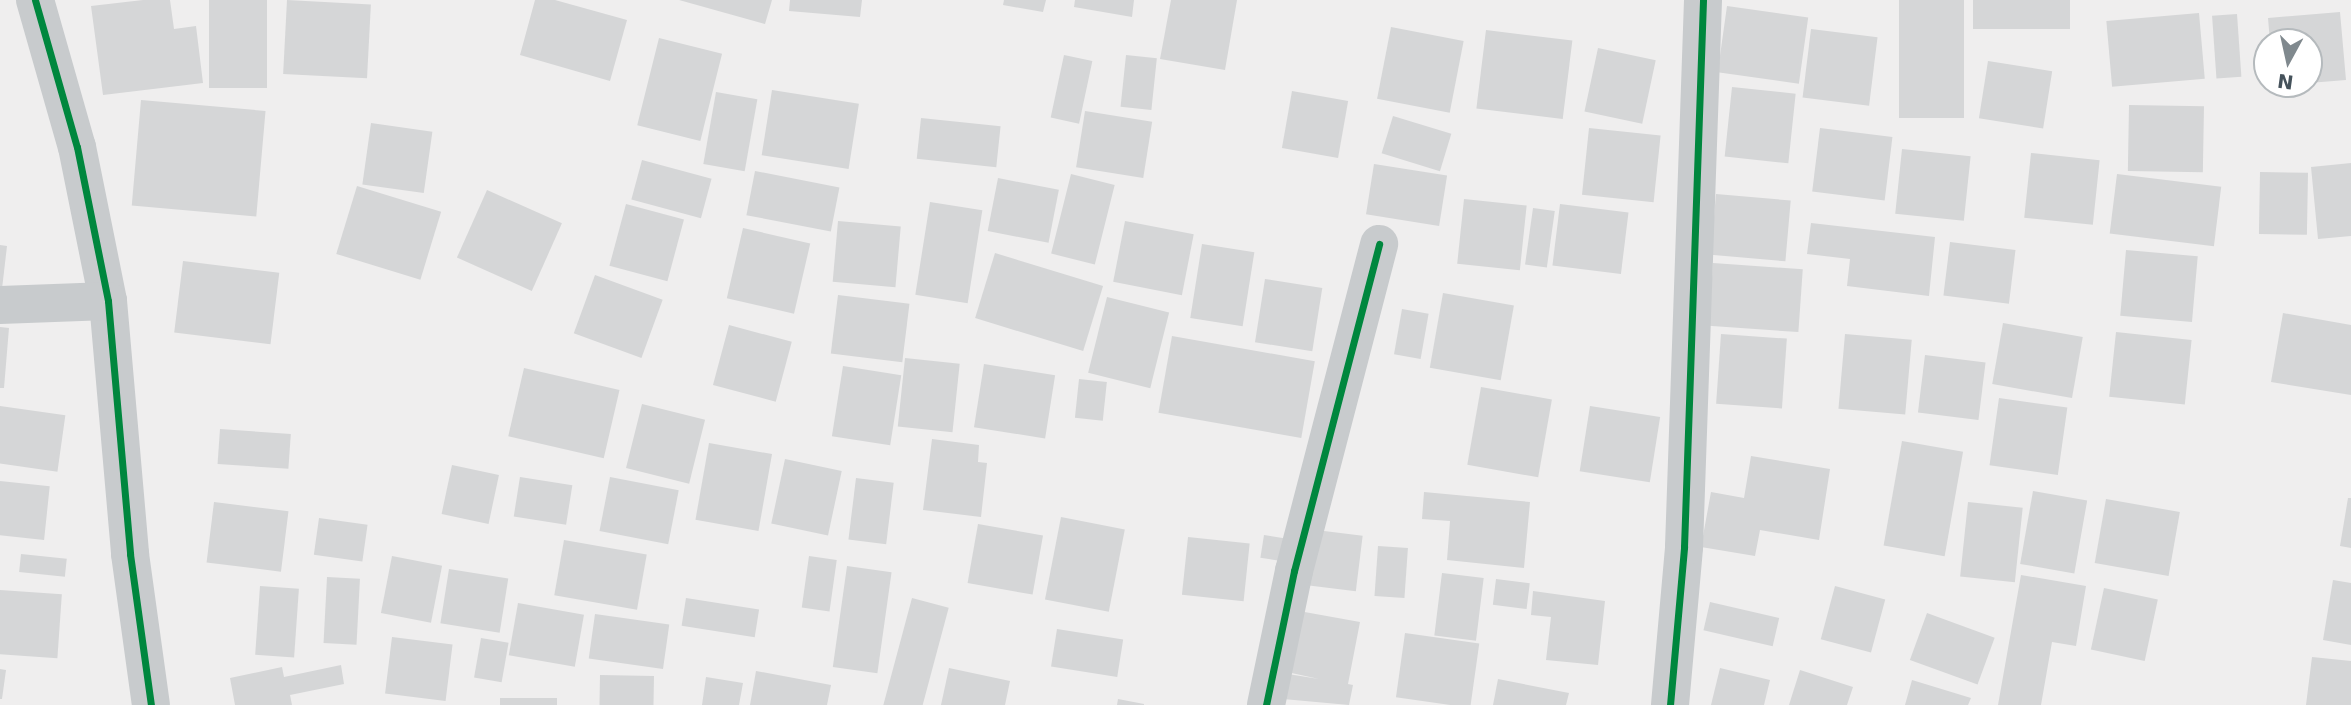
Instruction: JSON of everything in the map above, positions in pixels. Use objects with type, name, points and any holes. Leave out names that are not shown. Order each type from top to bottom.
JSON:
[{"type":"street","points":[[35,0],[77,147],[108,301],[130,554],[151,705]]},
{"type":"street","points":[[1670,705],[1684,547],[1703,0]]},
{"type":"street","points":[[1266,705],[1294,571],[1379,244]]},
{"type":"street","points":[[0,305],[108,301]]},
{"type":"building","points":[[170,0],[174,29],[196,26],[203,83],[103,95],[91,6]]},
{"type":"building","points":[[209,0],[267,0],[267,88],[209,88]]},
{"type":"building","points":[[287,0],[371,4],[367,78],[283,74]]},
{"type":"building","points":[[535,0],[555,0],[627,20],[610,81],[520,55]]},
{"type":"building","points":[[679,0],[772,0],[765,24]]},
{"type":"building","points":[[790,0],[862,0],[860,17],[789,11]]},
{"type":"building","points":[[1004,0],[1046,0],[1043,12],[1003,5]]},
{"type":"building","points":[[1075,0],[1134,0],[1132,17],[1074,7]]},
{"type":"building","points":[[1171,0],[1237,0],[1225,70],[1160,59]]},
{"type":"building","points":[[1899,0],[1964,0],[1964,118],[1899,118]]},
{"type":"building","points":[[1973,0],[2070,0],[2070,29],[1973,29]]},
{"type":"building","points":[[1727,6],[1808,17],[1799,84],[1718,72]]},
{"type":"building","points":[[2340,12],[2346,80],[2323,82],[2323,28],[2269,28],[2268,18]]},
{"type":"building","points":[[2199,13],[2205,79],[2112,87],[2106,21]]},
{"type":"building","points":[[2237,14],[2241,77],[2216,79],[2212,16]]},
{"type":"building","points":[[1391,27],[1464,41],[1450,113],[1377,99]]},
{"type":"building","points":[[1811,29],[1878,37],[1869,106],[1803,97]]},
{"type":"building","points":[[1486,30],[1572,41],[1563,119],[1476,108]]},
{"type":"building","points":[[659,38],[722,54],[700,141],[637,125]]},
{"type":"building","points":[[1598,48],[1656,60],[1642,124],[1584,112]]},
{"type":"building","points":[[1064,55],[1092,61],[1079,124],[1051,118]]},
{"type":"building","points":[[1126,55],[1157,58],[1151,110],[1121,107]]},
{"type":"building","points":[[1988,61],[2052,71],[2043,128],[1979,118]]},
{"type":"building","points":[[1732,87],[1796,94],[1788,163],[1725,157]]},
{"type":"building","points":[[772,90],[859,104],[849,169],[762,155]]},
{"type":"building","points":[[1292,91],[1348,101],[1338,158],[1282,148]]},
{"type":"building","points":[[716,92],[757,99],[745,171],[703,164]]},
{"type":"building","points":[[141,100],[266,111],[256,216],[132,206]]},
{"type":"building","points":[[2129,105],[2204,106],[2203,172],[2128,171]]},
{"type":"building","points":[[1085,111],[1152,122],[1143,178],[1076,167]]},
{"type":"building","points":[[1393,116],[1451,134],[1440,171],[1382,153]]},
{"type":"building","points":[[921,118],[1001,126],[996,167],[917,159]]},
{"type":"building","points":[[371,123],[432,132],[424,193],[362,184]]},
{"type":"building","points":[[1589,128],[1661,136],[1654,202],[1582,195]]},
{"type":"building","points":[[1820,128],[1892,137],[1885,200],[1812,192]]},
{"type":"building","points":[[1902,149],[1971,156],[1964,221],[1895,214]]},
{"type":"building","points":[[2031,153],[2100,160],[2093,225],[2024,218]]},
{"type":"building","points":[[642,160],[712,179],[701,218],[631,200]]},
{"type":"building","points":[[2351,163],[2351,236],[2318,239],[2311,167]]},
{"type":"building","points":[[1374,164],[1447,176],[1439,226],[1366,214]]},
{"type":"building","points":[[755,171],[839,187],[831,232],[746,215]]},
{"type":"building","points":[[2260,172],[2308,173],[2307,235],[2259,234]]},
{"type":"building","points":[[1071,174],[1115,185],[1095,264],[1051,254]]},
{"type":"building","points":[[2117,174],[2221,187],[2214,246],[2110,234]]},
{"type":"building","points":[[998,178],[1059,190],[1049,243],[988,231]]},
{"type":"building","points":[[357,186],[441,212],[420,280],[336,254]]},
{"type":"building","points":[[487,190],[562,223],[532,291],[457,258]]},
{"type":"building","points":[[1716,194],[1791,201],[1785,261],[1711,255]]},
{"type":"building","points":[[1464,199],[1527,206],[1520,270],[1457,264]]},
{"type":"building","points":[[930,202],[982,210],[968,303],[915,295]]},
{"type":"building","points":[[626,204],[684,220],[667,281],[609,266]]},
{"type":"building","points":[[1560,204],[1628,212],[1621,274],[1552,266]]},
{"type":"building","points":[[1533,208],[1555,211],[1547,268],[1525,264]]},
{"type":"building","points":[[838,221],[901,226],[895,287],[833,282]]},
{"type":"building","points":[[1125,221],[1194,234],[1182,295],[1113,282]]},
{"type":"building","points":[[1811,223],[1935,237],[1929,296],[1847,286],[1850,259],[1807,254]]},
{"type":"building","points":[[743,228],[810,244],[794,314],[727,298]]},
{"type":"building","points":[[1950,242],[2016,250],[2009,304],[1943,296]]},
{"type":"building","points":[[1202,244],[1254,252],[1243,326],[1190,318]]},
{"type":"building","points":[[0,245],[7,246],[2,289],[0,289]]},
{"type":"building","points":[[2126,250],[2198,256],[2192,322],[2120,316]]},
{"type":"building","points":[[995,253],[1103,286],[1083,351],[975,318]]},
{"type":"building","points":[[183,261],[279,273],[271,344],[174,332]]},
{"type":"building","points":[[1713,263],[1803,269],[1798,332],[1709,326]]},
{"type":"building","points":[[595,275],[663,300],[641,358],[574,333]]},
{"type":"building","points":[[1265,279],[1322,288],[1312,351],[1255,342]]},
{"type":"building","points":[[1443,293],[1514,306],[1501,380],[1430,368]]},
{"type":"building","points":[[838,295],[909,304],[902,362],[831,354]]},
{"type":"building","points":[[1107,297],[1169,312],[1150,388],[1088,373]]},
{"type":"building","points":[[1402,309],[1429,314],[1421,359],[1394,354]]},
{"type":"building","points":[[2283,313],[2351,325],[2351,395],[2271,382]]},
{"type":"building","points":[[2003,323],[2083,337],[2072,398],[1992,384]]},
{"type":"building","points":[[729,325],[792,342],[776,402],[713,385]]},
{"type":"building","points":[[0,327],[9,328],[4,388],[0,388]]},
{"type":"building","points":[[2116,332],[2192,340],[2185,405],[2109,397]]},
{"type":"building","points":[[1721,334],[1787,339],[1782,408],[1716,404]]},
{"type":"building","points":[[1845,334],[1912,340],[1905,415],[1838,409]]},
{"type":"building","points":[[1172,336],[1315,361],[1301,438],[1158,413]]},
{"type":"building","points":[[1925,355],[1986,362],[1978,420],[1918,413]]},
{"type":"building","points":[[905,358],[960,364],[952,432],[898,427]]},
{"type":"building","points":[[984,364],[1055,375],[1045,438],[974,427]]},
{"type":"building","points":[[843,366],[901,375],[890,445],[832,436]]},
{"type":"building","points":[[524,368],[619,390],[604,458],[508,436]]},
{"type":"building","points":[[1079,379],[1107,382],[1103,421],[1075,418]]},
{"type":"building","points":[[1481,387],[1552,400],[1538,477],[1467,465]]},
{"type":"building","points":[[1999,398],[2067,408],[2058,475],[1990,465]]},
{"type":"building","points":[[642,404],[705,420],[689,484],[626,468]]},
{"type":"building","points":[[0,406],[65,415],[57,472],[0,464]]},
{"type":"building","points":[[1590,406],[1660,417],[1650,482],[1580,471]]},
{"type":"building","points":[[220,429],[291,434],[288,469],[218,464]]},
{"type":"building","points":[[932,439],[979,445],[978,462],[987,463],[981,517],[923,510]]},
{"type":"building","points":[[1902,441],[1963,452],[1945,556],[1884,545]]},
{"type":"building","points":[[709,443],[772,454],[758,531],[695,520]]},
{"type":"building","points":[[1751,456],[1830,469],[1819,540],[1760,530],[1755,556],[1701,547],[1711,492],[1744,498]]},
{"type":"building","points":[[785,459],[842,471],[828,536],[771,524]]},
{"type":"building","points":[[452,465],[499,475],[489,524],[442,514]]},
{"type":"building","points":[[520,477],[572,485],[566,525],[514,517]]},
{"type":"building","points":[[610,477],[679,490],[668,544],[600,531]]},
{"type":"building","points":[[856,478],[894,483],[886,544],[848,540]]},
{"type":"building","points":[[0,481],[50,486],[44,540],[0,535]]},
{"type":"building","points":[[2033,491],[2087,501],[2074,573],[2020,564]]},
{"type":"building","points":[[1424,492],[1530,502],[1524,568],[1447,560],[1450,521],[1422,519]]},
{"type":"building","points":[[2348,498],[2351,498],[2351,548],[2340,546]]},
{"type":"building","points":[[2106,499],[2180,512],[2169,576],[2095,563]]},
{"type":"building","points":[[214,502],[288,511],[281,572],[207,563]]},
{"type":"building","points":[[1968,502],[2023,508],[2015,582],[1960,577]]},
{"type":"building","points":[[1061,517],[1125,529],[1109,612],[1045,599]]},
{"type":"building","points":[[319,518],[368,525],[362,561],[314,555]]},
{"type":"building","points":[[978,524],[1043,535],[1033,595],[968,583]]},
{"type":"building","points":[[1316,530],[1363,536],[1356,591],[1309,586]]},
{"type":"building","points":[[1264,535],[1297,540],[1293,563],[1260,558]]},
{"type":"building","points":[[1188,537],[1250,543],[1244,601],[1182,595]]},
{"type":"building","points":[[564,540],[647,555],[637,610],[554,595]]},
{"type":"building","points":[[1378,546],[1408,548],[1404,598],[1375,596]]},
{"type":"building","points":[[21,554],[67,559],[65,577],[19,572]]},
{"type":"building","points":[[392,556],[442,566],[431,623],[381,613]]},
{"type":"building","points":[[809,556],[837,560],[829,611],[802,607]]},
{"type":"building","points":[[847,566],[892,572],[877,673],[833,667]]},
{"type":"building","points":[[449,569],[508,578],[500,633],[440,623]]},
{"type":"building","points":[[1442,573],[1484,578],[1476,641],[1434,636]]},
{"type":"building","points":[[2021,575],[2086,586],[2076,646],[2052,642],[2041,705],[1998,705]]},
{"type":"building","points":[[327,577],[360,579],[357,645],[324,643]]},
{"type":"building","points":[[1496,579],[1530,583],[1527,609],[1493,605]]},
{"type":"building","points":[[2333,580],[2351,583],[2351,645],[2323,640]]},
{"type":"building","points":[[260,586],[299,589],[294,658],[255,655]]},
{"type":"building","points":[[1835,586],[1885,599],[1871,653],[1821,639]]},
{"type":"building","points":[[2104,588],[2158,599],[2145,661],[2091,650]]},
{"type":"building","points":[[0,590],[62,594],[57,658],[0,654]]},
{"type":"building","points":[[1533,591],[1605,601],[1598,665],[1546,660],[1551,617],[1531,615]]},
{"type":"building","points":[[686,598],[759,610],[755,637],[682,626]]},
{"type":"building","points":[[912,598],[949,608],[923,705],[883,705]]},
{"type":"building","points":[[1710,602],[1779,618],[1773,646],[1703,630]]},
{"type":"building","points":[[518,603],[584,615],[575,667],[509,655]]},
{"type":"building","points":[[1299,611],[1360,622],[1348,684],[1353,685],[1349,705],[1283,699],[1288,674],[1319,679],[1287,672]]},
{"type":"building","points":[[1927,613],[1995,638],[1978,685],[1910,660]]},
{"type":"building","points":[[595,614],[669,624],[663,669],[589,659]]},
{"type":"building","points":[[1057,629],[1123,639],[1117,677],[1051,667]]},
{"type":"building","points":[[1405,633],[1479,643],[1471,705],[1396,697]]},
{"type":"building","points":[[392,637],[453,644],[446,701],[385,694]]},
{"type":"building","points":[[481,638],[509,643],[502,682],[474,677]]},
{"type":"building","points":[[2312,657],[2351,661],[2351,705],[2306,705]]},
{"type":"building","points":[[341,665],[344,684],[290,695],[292,705],[235,705],[230,678],[282,667],[284,677]]},
{"type":"building","points":[[949,668],[1010,681],[1005,705],[941,705]]},
{"type":"building","points":[[1720,668],[1770,680],[1764,705],[1711,705]]},
{"type":"building","points":[[0,669],[6,670],[2,699],[0,699]]},
{"type":"building","points":[[1800,670],[1853,687],[1847,705],[1789,705]]},
{"type":"building","points":[[756,671],[831,685],[827,705],[750,705]]},
{"type":"building","points":[[600,675],[654,676],[653,705],[599,705]]},
{"type":"building","points":[[706,677],[743,683],[739,705],[702,705]]},
{"type":"building","points":[[1498,679],[1569,693],[1566,705],[1493,705]]},
{"type":"building","points":[[1912,680],[1971,698],[1968,705],[1905,705]]},
{"type":"building","points":[[500,698],[557,698],[557,705],[500,705]]},
{"type":"building","points":[[1118,699],[1144,704],[1144,705],[1117,705]]},
{"type":"cycle path","points":[[35,0],[77,147],[108,301],[130,554],[151,705]]},
{"type":"cycle path","points":[[1670,705],[1684,547],[1703,0]]},
{"type":"cycle path","points":[[1266,705],[1294,571],[1379,244]]}]
